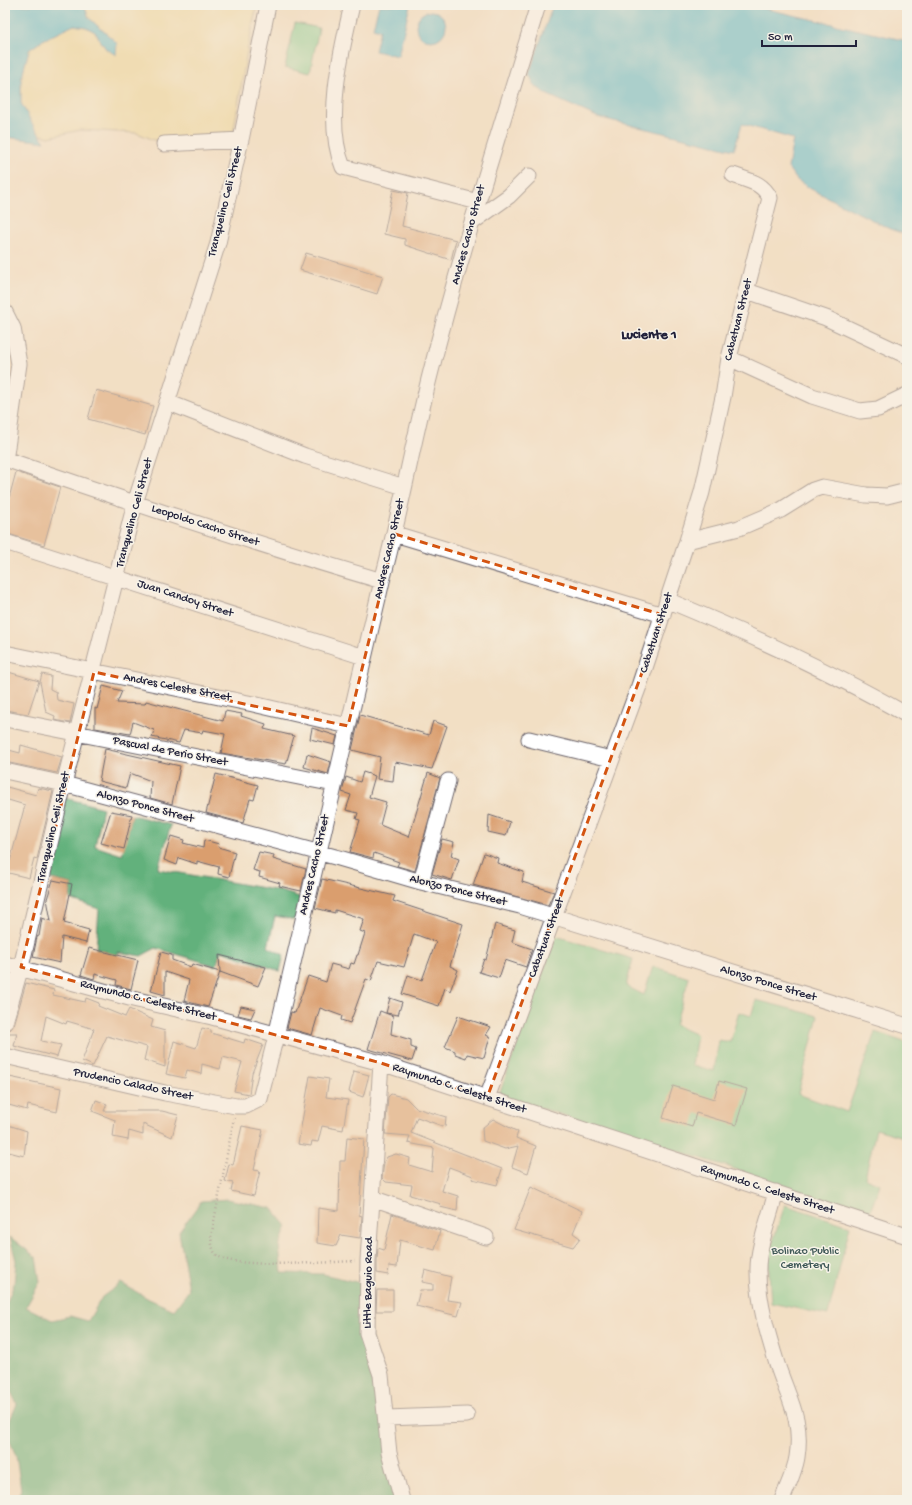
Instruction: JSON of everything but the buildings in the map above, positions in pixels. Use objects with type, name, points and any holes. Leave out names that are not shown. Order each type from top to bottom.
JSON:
[{"type":"street","name":"Tranquelino Celi Street","points":[[5,1022],[22,967],[64,784],[94,672],[135,503],[218,242],[241,140],[268,5]]},
{"type":"street","points":[[352,5],[342,46],[333,121],[338,156],[343,167],[478,202]]},
{"type":"street","name":"Andres Cacho Street","points":[[260,1099],[382,581],[395,534],[404,487],[431,371],[474,221],[478,202],[538,5]]},
{"type":"street","points":[[164,144],[241,140]]},
{"type":"street","name":"Cabatuan Street","points":[[487,1098],[639,686],[702,492],[723,397],[729,358],[770,198],[765,189],[755,183],[733,175]]},
{"type":"street","points":[[474,221],[509,196],[528,176]]},
{"type":"street","points":[[746,291],[826,318],[907,356]]},
{"type":"street","points":[[5,312],[13,328],[20,364],[5,460]]},
{"type":"street","points":[[729,358],[812,396],[860,411],[878,409],[907,395]]},
{"type":"street","points":[[167,402],[305,456],[404,487]]},
{"type":"street","name":"Leopoldo Cacho Street","points":[[5,460],[324,564],[382,581]]},
{"type":"street","points":[[687,541],[739,528],[781,510],[813,490],[822,487],[866,495],[887,496],[907,491]]},
{"type":"street","points":[[395,534],[662,615]]},
{"type":"street","name":"Juan Candoy Street","points":[[5,542],[364,657]]},
{"type":"street","points":[[667,600],[768,642],[869,693],[907,715]]},
{"type":"street","name":"Andres Celeste Street","points":[[5,653],[252,704],[348,726]]},
{"type":"street","name":"Pascual de Perio Street","points":[[5,719],[334,784]]},
{"type":"street","points":[[529,738],[611,759]]},
{"type":"street","name":"Alonzo Ponce Street","points":[[5,771],[64,784],[318,852],[421,882],[520,906],[907,1026]]},
{"type":"street","points":[[421,882],[448,782]]},
{"type":"street","name":"Raymundo C. Celeste Street","points":[[5,964],[22,967],[133,999],[212,1017],[276,1036],[306,1042],[381,1063],[907,1236]]},
{"type":"street","name":"Prudencio Calado Street","points":[[5,1056],[165,1093],[236,1106],[246,1106],[260,1099]]},
{"type":"street","name":"Little Baguio Road","points":[[381,1063],[368,1260],[367,1333],[381,1374],[387,1418],[389,1453],[402,1500]]},
{"type":"street","points":[[776,1192],[761,1249],[758,1271],[762,1306],[777,1364],[795,1408],[798,1426],[797,1458],[782,1500]]},
{"type":"street","points":[[372,1198],[486,1237]]},
{"type":"street","points":[[387,1418],[467,1414]]},
{"type":"path","points":[[236,1106],[211,1237],[213,1250],[217,1256],[229,1262],[275,1263],[368,1260]]},
{"type":"highlighted area","points":[[395,534],[663,615],[487,1098],[381,1063],[21,967],[94,672],[348,726]]},
{"type":"green space","points":[[295,23],[319,28],[310,73],[285,67]]},
{"type":"green space","points":[[65,798],[103,808],[95,846],[122,855],[132,815],[171,825],[158,869],[280,891],[300,897],[296,920],[275,916],[268,947],[284,955],[280,971],[221,951],[216,966],[156,948],[141,956],[118,952],[117,966],[105,962],[108,952],[96,949],[99,909],[70,899],[72,884],[48,878]]},
{"type":"green space","points":[[556,936],[633,959],[626,986],[644,995],[653,966],[689,978],[675,1025],[697,1035],[692,1065],[714,1071],[719,1040],[730,1042],[739,1012],[751,1016],[756,1000],[818,1016],[798,1094],[847,1112],[875,1032],[907,1043],[907,1138],[876,1129],[865,1178],[880,1184],[869,1215],[729,1167],[499,1095]]},
{"type":"green space","points":[[227,1199],[272,1208],[287,1226],[279,1247],[282,1273],[323,1274],[361,1283],[402,1500],[17,1500],[21,1489],[16,1456],[7,1434],[10,1420],[17,1404],[9,1388],[5,1387],[5,1307],[14,1284],[16,1261],[10,1237],[36,1257],[40,1282],[26,1307],[52,1320],[70,1316],[88,1321],[102,1297],[121,1283],[149,1299],[174,1310],[189,1290],[179,1232],[201,1201]]},
{"type":"green space","name":"Bolinao Public Cemetery","points":[[785,1205],[850,1226],[828,1315],[771,1303],[768,1256]]},
{"type":"sand","points":[[84,5],[257,5],[247,52],[232,141],[164,144],[137,133],[80,130],[49,137],[41,135],[34,127],[21,103],[21,79],[29,50],[43,40],[73,25],[86,27],[95,32],[106,49],[117,43],[89,18]]},
{"type":"water","points":[[5,5],[84,5],[89,18],[117,43],[116,55],[106,49],[95,32],[86,27],[74,25],[43,40],[29,50],[21,79],[21,103],[34,127],[45,142],[5,137]]},
{"type":"water","points":[[379,5],[410,5],[398,56],[375,51],[380,30],[373,28]]},
{"type":"water","points":[[553,5],[749,5],[907,41],[907,235],[890,229],[811,189],[797,180],[788,168],[793,139],[742,124],[734,150],[597,117],[548,95],[535,86],[529,74]]},
{"type":"water","points":[[431,11],[442,15],[446,26],[442,37],[431,41],[420,37],[416,26],[420,15]]},
{"type":"district","name":"Luciente 1","points":[[649,335]]}]
